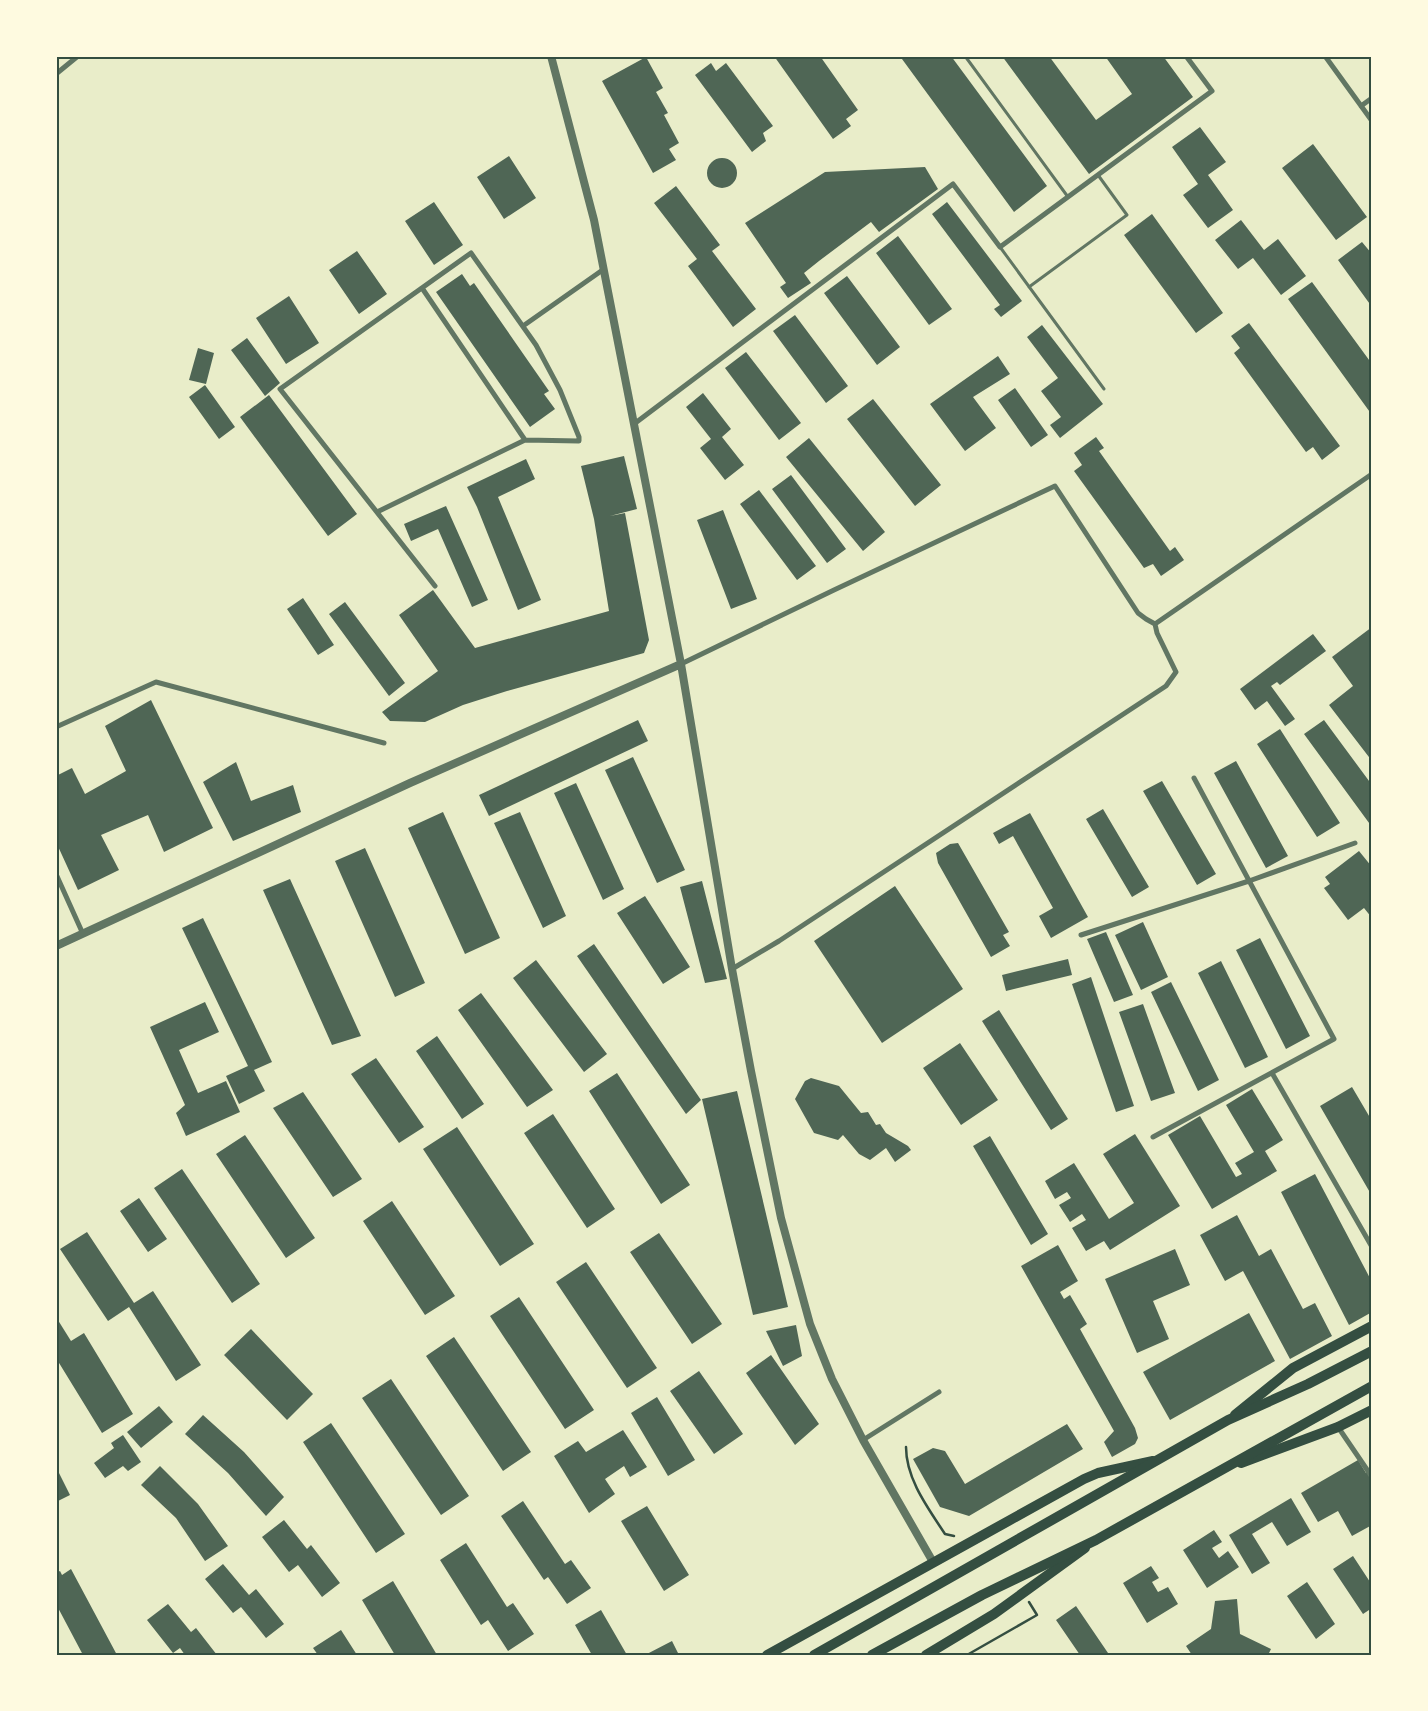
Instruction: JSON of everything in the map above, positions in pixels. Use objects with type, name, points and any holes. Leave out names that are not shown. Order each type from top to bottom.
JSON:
[{"type":"main road","points":[[1228,1420],[1293,1368],[1372,1326]]},
{"type":"main road","points":[[814,1655],[1228,1420],[1308,1384],[1372,1351]]},
{"type":"main road","points":[[872,1655],[982,1596],[1096,1540],[1372,1386]]},
{"type":"main road","points":[[1228,1467],[1338,1427],[1372,1410]]},
{"type":"main road","points":[[767,1655],[1084,1479],[1154,1461]]},
{"type":"main road","points":[[926,1655],[994,1614],[1096,1540]]},
{"type":"street","points":[[56,74],[78,56]]},
{"type":"street","points":[[551,56],[594,220],[604,269],[681,664],[732,968],[781,1218],[810,1324],[832,1378],[863,1440],[933,1562]]},
{"type":"street","points":[[634,424],[954,184],[1000,247],[1212,91],[1186,56]]},
{"type":"street","points":[[1325,56],[1372,121]]},
{"type":"street","points":[[1361,106],[1372,98]]},
{"type":"street","points":[[377,512],[525,440],[578,441],[579,437],[560,390],[536,345],[471,253],[280,389],[435,586]]},
{"type":"street","points":[[523,326],[604,269]]},
{"type":"street","points":[[422,288],[525,440]]},
{"type":"street","points":[[1155,624],[1372,474]]},
{"type":"street","points":[[56,946],[410,783],[681,664],[1055,486],[1138,612],[1146,620],[1155,624]]},
{"type":"street","points":[[732,968],[779,941],[1166,686],[1176,672],[1157,633],[1155,624]]},
{"type":"street","points":[[56,727],[156,682],[384,743]]},
{"type":"street","points":[[1153,1137],[1334,1039],[1194,778]]},
{"type":"street","points":[[1081,935],[1249,881],[1355,843]]},
{"type":"street","points":[[56,874],[83,934]]},
{"type":"street","points":[[1272,1073],[1372,1247]]},
{"type":"street","points":[[863,1440],[939,1392]]},
{"type":"street","points":[[1338,1427],[1372,1477]]},
{"type":"lane","points":[[965,56],[1068,197]]},
{"type":"lane","points":[[1029,287],[1127,215],[1098,175]]},
{"type":"lane","points":[[1000,247],[1104,390]]},
{"type":"path","points":[[906,1447],[906,1458],[910,1473],[924,1502],[945,1534],[957,1536]]},
{"type":"path","points":[[967,1655],[1037,1615]]},
{"type":"building","points":[[774,56],[820,56],[858,110],[846,119],[851,126],[833,139]]},
{"type":"building","points":[[905,56],[951,56],[1047,186],[1014,212],[902,59]]},
{"type":"building","points":[[1002,56],[1049,56],[1096,120],[1132,94],[1105,56],[1163,56],[1193,97],[1089,174]]},
{"type":"building","points":[[646,57],[663,88],[656,92],[668,113],[664,115],[679,143],[669,149],[676,160],[653,173],[602,81]]},
{"type":"building","points":[[711,63],[716,71],[726,63],[773,126],[763,133],[766,141],[752,152],[695,75]]},
{"type":"building","points":[[1200,127],[1226,162],[1208,175],[1233,210],[1208,228],[1183,195],[1198,184],[1172,147]]},
{"type":"building","points":[[1313,144],[1367,217],[1336,240],[1282,168]]},
{"type":"building","points":[[509,156],[536,198],[504,219],[477,177]]},
{"type":"building","points":[[722,158],[728,159],[736,167],[736,179],[728,187],[722,188],[716,187],[708,179],[707,173],[708,167],[716,159]]},
{"type":"building","points":[[925,167],[938,189],[879,232],[871,222],[804,273],[811,283],[788,298],[780,287],[786,283],[745,223],[825,172]]},
{"type":"building","points":[[676,186],[720,245],[712,251],[756,309],[733,327],[688,266],[697,259],[654,203]]},
{"type":"building","points":[[434,202],[463,245],[434,265],[405,221]]},
{"type":"building","points":[[947,202],[1022,301],[1001,317],[994,309],[1000,305],[932,214]]},
{"type":"building","points":[[1152,214],[1223,313],[1196,333],[1124,235]]},
{"type":"building","points":[[1241,220],[1264,250],[1278,239],[1306,276],[1281,295],[1253,258],[1238,269],[1215,240]]},
{"type":"building","points":[[898,236],[952,309],[929,325],[876,253]]},
{"type":"building","points":[[1362,242],[1372,254],[1372,307],[1338,260]]},
{"type":"building","points":[[357,251],[387,294],[359,314],[329,270]]},
{"type":"building","points":[[462,274],[470,286],[474,283],[549,391],[544,394],[555,409],[530,427],[436,292]]},
{"type":"building","points":[[847,276],[900,347],[877,365],[824,293]]},
{"type":"building","points":[[1312,282],[1372,364],[1372,415],[1288,299]]},
{"type":"building","points":[[289,296],[319,343],[286,364],[256,318]]},
{"type":"building","points":[[795,315],[848,386],[826,403],[773,331]]},
{"type":"building","points":[[1249,323],[1340,446],[1322,460],[1313,447],[1306,452],[1234,353],[1240,348],[1231,336]]},
{"type":"building","points":[[1042,325],[1103,404],[1060,438],[1050,425],[1061,417],[1041,391],[1058,378],[1027,337]]},
{"type":"building","points":[[247,338],[280,383],[265,396],[231,350]]},
{"type":"building","points":[[198,348],[214,353],[206,384],[189,380]]},
{"type":"building","points":[[746,352],[801,423],[779,440],[725,368]]},
{"type":"building","points":[[998,356],[1010,374],[973,397],[996,428],[965,451],[930,404]]},
{"type":"building","points":[[205,385],[235,427],[219,439],[189,397]]},
{"type":"building","points":[[1015,388],[1048,435],[1031,447],[998,400]]},
{"type":"building","points":[[703,393],[731,429],[722,437],[744,465],[725,480],[700,448],[711,439],[686,407]]},
{"type":"building","points":[[269,395],[357,514],[328,536],[240,417]]},
{"type":"building","points":[[873,399],[941,485],[915,506],[847,419]]},
{"type":"building","points":[[1096,437],[1104,448],[1099,451],[1170,551],[1175,547],[1184,560],[1161,576],[1153,564],[1144,568],[1074,471],[1082,465],[1074,453]]},
{"type":"building","points":[[809,438],[885,532],[863,551],[786,457]]},
{"type":"building","points":[[624,456],[637,509],[610,516],[625,513],[649,640],[644,653],[507,691],[463,705],[425,722],[390,721],[382,712],[438,671],[399,615],[433,590],[475,648],[609,611],[594,519],[581,466]]},
{"type":"building","points":[[526,459],[535,479],[498,497],[541,600],[518,610],[477,507],[467,487]]},
{"type":"building","points":[[791,475],[846,549],[827,563],[772,489]]},
{"type":"building","points":[[759,490],[816,566],[797,580],[740,504]]},
{"type":"building","points":[[446,506],[488,600],[472,607],[438,529],[411,541],[404,524]]},
{"type":"building","points":[[723,510],[757,599],[731,609],[697,520]]},
{"type":"building","points":[[303,598],[334,645],[318,655],[287,609]]},
{"type":"building","points":[[345,602],[405,683],[389,696],[329,614]]},
{"type":"building","points":[[1372,627],[1372,761],[1329,705],[1353,686],[1332,657]]},
{"type":"building","points":[[1313,634],[1326,651],[1280,685],[1277,682],[1271,686],[1295,719],[1285,726],[1267,701],[1255,710],[1240,689]]},
{"type":"building","points":[[151,700],[213,828],[164,852],[148,815],[101,835],[119,870],[78,890],[56,842],[56,776],[72,768],[85,794],[126,771],[105,726]]},
{"type":"building","points":[[638,720],[648,741],[489,816],[479,795]]},
{"type":"building","points":[[1324,720],[1372,785],[1372,827],[1304,734]]},
{"type":"building","points":[[1280,729],[1340,823],[1317,837],[1257,744]]},
{"type":"building","points":[[633,757],[685,870],[657,883],[605,770]]},
{"type":"building","points":[[1236,761],[1288,856],[1266,868],[1214,773]]},
{"type":"building","points":[[236,762],[251,801],[293,785],[301,812],[233,841],[203,782]]},
{"type":"building","points":[[1162,781],[1216,874],[1197,885],[1143,791]]},
{"type":"building","points":[[576,783],[624,889],[603,900],[554,793]]},
{"type":"building","points":[[1103,809],[1149,887],[1132,897],[1086,819]]},
{"type":"building","points":[[443,812],[500,938],[465,954],[408,828]]},
{"type":"building","points":[[520,812],[566,916],[543,928],[494,823]]},
{"type":"building","points":[[1030,813],[1088,917],[1051,938],[1039,916],[1053,908],[1013,836],[999,844],[993,833]]},
{"type":"building","points":[[958,843],[1009,932],[1003,935],[1010,946],[991,957],[938,863],[936,853],[950,844]]},
{"type":"building","points":[[365,848],[425,983],[395,997],[335,861]]},
{"type":"building","points":[[1359,851],[1372,867],[1372,918],[1364,908],[1348,920],[1324,888],[1330,884],[1325,877]]},
{"type":"building","points":[[290,879],[361,1036],[332,1045],[263,890]]},
{"type":"building","points":[[702,881],[727,979],[705,983],[680,887]]},
{"type":"building","points":[[895,886],[963,989],[882,1043],[814,941]]},
{"type":"building","points":[[645,896],[690,967],[663,984],[617,913]]},
{"type":"building","points":[[203,918],[272,1062],[254,1070],[265,1091],[239,1104],[226,1076],[248,1066],[182,928]]},
{"type":"building","points":[[1143,922],[1168,977],[1141,990],[1115,935]]},
{"type":"building","points":[[1106,932],[1133,995],[1114,1002],[1087,939]]},
{"type":"building","points":[[1260,938],[1310,1036],[1286,1049],[1236,950]]},
{"type":"building","points":[[594,944],[701,1100],[686,1114],[577,956]]},
{"type":"building","points":[[1068,959],[1072,975],[1006,991],[1002,975]]},
{"type":"building","points":[[536,960],[607,1054],[584,1072],[513,978]]},
{"type":"building","points":[[1221,961],[1268,1057],[1245,1068],[1198,973]]},
{"type":"building","points":[[1091,977],[1134,1106],[1116,1112],[1072,984]]},
{"type":"building","points":[[1171,982],[1219,1080],[1198,1091],[1151,992]]},
{"type":"building","points":[[481,993],[553,1090],[527,1107],[458,1010]]},
{"type":"building","points":[[205,1002],[219,1032],[179,1050],[198,1093],[226,1081],[240,1112],[186,1136],[176,1113],[185,1105],[150,1027]]},
{"type":"building","points":[[1143,1004],[1175,1093],[1151,1101],[1119,1012]]},
{"type":"building","points":[[999,1010],[1068,1119],[1051,1130],[982,1021]]},
{"type":"building","points":[[437,1036],[484,1104],[462,1119],[416,1051]]},
{"type":"building","points":[[960,1043],[998,1100],[961,1125],[923,1068]]},
{"type":"building","points":[[376,1058],[424,1127],[399,1143],[351,1074]]},
{"type":"building","points":[[617,1073],[690,1185],[661,1204],[589,1091]]},
{"type":"building","points":[[811,1078],[839,1086],[861,1113],[868,1112],[876,1125],[880,1124],[886,1133],[908,1146],[911,1150],[895,1162],[886,1148],[870,1160],[859,1154],[843,1135],[838,1140],[814,1133],[795,1099],[805,1081]]},
{"type":"building","points":[[1352,1087],[1372,1121],[1372,1196],[1320,1106]]},
{"type":"building","points":[[1252,1089],[1283,1140],[1265,1151],[1277,1171],[1212,1209],[1168,1135],[1200,1116],[1236,1177],[1242,1174],[1235,1163],[1254,1152],[1226,1105]]},
{"type":"building","points":[[737,1091],[788,1307],[753,1315],[702,1099]]},
{"type":"building","points":[[303,1092],[362,1179],[333,1197],[273,1108]]},
{"type":"building","points":[[553,1114],[615,1209],[587,1228],[524,1133]]},
{"type":"building","points":[[457,1127],[534,1244],[500,1266],[423,1149]]},
{"type":"building","points":[[1135,1134],[1180,1206],[1110,1250],[1104,1241],[1086,1251],[1072,1228],[1086,1220],[1082,1214],[1070,1222],[1059,1205],[1071,1198],[1067,1192],[1055,1199],[1045,1181],[1074,1163],[1109,1219],[1134,1203],[1103,1154]]},
{"type":"building","points":[[245,1135],[315,1238],[286,1258],[216,1154]]},
{"type":"building","points":[[990,1136],[1048,1234],[1031,1245],[973,1146]]},
{"type":"building","points":[[182,1169],[260,1284],[232,1303],[154,1188]]},
{"type":"building","points":[[1315,1174],[1372,1282],[1372,1312],[1349,1325],[1281,1192]]},
{"type":"building","points":[[139,1198],[167,1239],[148,1252],[120,1211]]},
{"type":"building","points":[[392,1201],[455,1296],[425,1315],[363,1221]]},
{"type":"building","points":[[1237,1215],[1259,1256],[1271,1249],[1303,1309],[1315,1303],[1332,1336],[1290,1359],[1243,1271],[1225,1281],[1200,1235]]},
{"type":"building","points":[[87,1232],[134,1303],[153,1291],[201,1365],[176,1381],[129,1307],[108,1321],[60,1249]]},
{"type":"building","points":[[659,1233],[722,1324],[692,1344],[630,1252]]},
{"type":"building","points":[[1058,1245],[1078,1281],[1060,1292],[1064,1299],[1070,1295],[1087,1324],[1080,1329],[1135,1428],[1138,1438],[1135,1444],[1112,1457],[1104,1442],[1114,1431],[1021,1266]]},
{"type":"building","points":[[1175,1249],[1190,1285],[1153,1301],[1169,1339],[1137,1353],[1105,1279]]},
{"type":"building","points":[[586,1262],[657,1368],[627,1388],[556,1282]]},
{"type":"building","points":[[519,1297],[594,1410],[565,1429],[490,1316]]},
{"type":"building","points":[[1249,1313],[1275,1361],[1170,1420],[1143,1372]]},
{"type":"building","points":[[56,1317],[71,1341],[84,1333],[133,1414],[102,1433],[56,1358]]},
{"type":"building","points":[[796,1325],[802,1356],[783,1366],[766,1331]]},
{"type":"building","points":[[251,1329],[313,1394],[287,1420],[224,1355]]},
{"type":"building","points":[[454,1337],[531,1452],[503,1471],[426,1356]]},
{"type":"building","points":[[771,1355],[819,1424],[795,1445],[746,1373]]},
{"type":"building","points":[[699,1371],[743,1434],[714,1454],[670,1391]]},
{"type":"building","points":[[391,1379],[469,1496],[441,1515],[362,1398]]},
{"type":"building","points":[[657,1397],[695,1460],[668,1476],[631,1413]]},
{"type":"building","points":[[159,1406],[173,1422],[141,1448],[127,1432]]},
{"type":"building","points":[[203,1415],[244,1452],[284,1497],[266,1516],[228,1473],[185,1434]]},
{"type":"building","points":[[331,1423],[405,1534],[376,1553],[303,1442]]},
{"type":"building","points":[[1067,1424],[1083,1449],[969,1516],[940,1507],[913,1459],[933,1448],[945,1451],[965,1484]]},
{"type":"building","points":[[623,1430],[647,1467],[630,1477],[624,1466],[605,1479],[615,1494],[589,1513],[554,1456],[578,1441],[586,1452]]},
{"type":"building","points":[[123,1435],[141,1462],[128,1471],[123,1466],[105,1478],[94,1463],[114,1448],[111,1443]]},
{"type":"building","points":[[1358,1460],[1372,1479],[1372,1525],[1352,1536],[1338,1511],[1318,1522],[1301,1493]]},
{"type":"building","points":[[160,1466],[198,1504],[228,1546],[205,1561],[176,1518],[141,1485]]},
{"type":"building","points":[[56,1467],[70,1495],[56,1502]]},
{"type":"building","points":[[1291,1498],[1311,1532],[1287,1546],[1272,1522],[1252,1534],[1270,1563],[1252,1574],[1229,1535]]},
{"type":"building","points":[[523,1501],[565,1564],[571,1560],[591,1588],[567,1604],[548,1577],[544,1580],[501,1516]]},
{"type":"building","points":[[647,1506],[689,1575],[664,1591],[621,1521]]},
{"type":"building","points":[[284,1520],[307,1549],[311,1545],[340,1583],[322,1597],[298,1565],[289,1572],[262,1537]]},
{"type":"building","points":[[1214,1530],[1222,1542],[1212,1548],[1219,1558],[1228,1551],[1239,1567],[1207,1588],[1183,1550]]},
{"type":"building","points":[[466,1543],[507,1607],[513,1603],[534,1634],[508,1651],[488,1620],[481,1625],[440,1560]]},
{"type":"building","points":[[1353,1556],[1372,1585],[1372,1608],[1363,1614],[1333,1569]]},
{"type":"building","points":[[223,1564],[249,1595],[256,1589],[284,1624],[266,1638],[241,1607],[233,1613],[205,1579]]},
{"type":"building","points":[[1151,1566],[1159,1578],[1152,1582],[1158,1592],[1168,1587],[1178,1604],[1147,1623],[1123,1583]]},
{"type":"building","points":[[71,1569],[117,1655],[83,1655],[56,1604],[56,1573],[60,1571],[62,1575]]},
{"type":"building","points":[[393,1581],[437,1655],[395,1655],[362,1600]]},
{"type":"building","points":[[1307,1582],[1335,1624],[1316,1639],[1287,1596]]},
{"type":"building","points":[[1237,1599],[1240,1634],[1271,1649],[1268,1655],[1192,1655],[1186,1646],[1211,1629],[1215,1601]]},
{"type":"building","points":[[168,1604],[191,1632],[196,1628],[217,1655],[185,1655],[180,1648],[173,1653],[147,1620]]},
{"type":"building","points":[[1076,1606],[1108,1653],[1106,1655],[1080,1655],[1056,1620]]},
{"type":"building","points":[[601,1610],[627,1655],[592,1655],[575,1625]]},
{"type":"building","points":[[341,1630],[357,1655],[318,1655],[313,1648]]},
{"type":"building","points":[[672,1641],[679,1655],[645,1655]]}]
